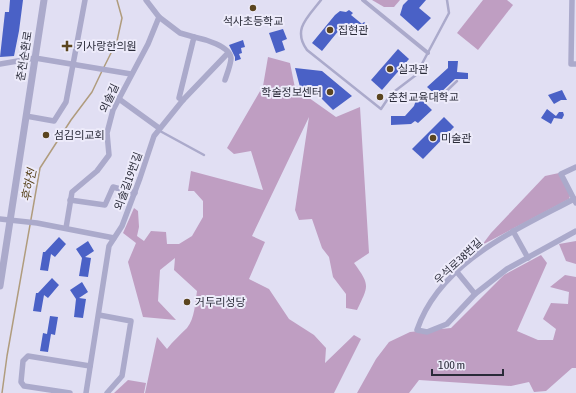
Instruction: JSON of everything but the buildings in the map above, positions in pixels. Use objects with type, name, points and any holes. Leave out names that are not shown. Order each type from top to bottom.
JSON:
[{"type":"street","name":"춘천순환로","points":[[0,286],[44,0]]},
{"type":"street","points":[[26,116],[54,120],[66,102],[85,0]]},
{"type":"street","points":[[146,0],[159,17],[180,33],[209,40],[228,53],[231,58],[225,80]]},
{"type":"street","points":[[363,0],[428,53]]},
{"type":"street","points":[[572,0],[571,64],[576,64]]},
{"type":"street","name":"외솔길","points":[[66,228],[72,192],[97,171],[110,155],[108,127],[113,110],[148,44],[159,17]]},
{"type":"street","points":[[183,100],[179,98],[194,37]]},
{"type":"street","name":"외솔길19번길","points":[[86,393],[109,246],[122,226],[158,129],[183,100],[228,53]]},
{"type":"street","points":[[0,64],[36,58],[131,74]]},
{"type":"street","points":[[119,99],[158,129]]},
{"type":"street","name":"우석로38번길","points":[[576,167],[561,174],[575,201],[513,231],[490,244],[456,272],[438,292],[417,330],[427,332],[447,324],[475,294],[507,270],[576,231]]},
{"type":"street","points":[[70,200],[105,205],[113,186],[135,193]]},
{"type":"street","points":[[0,219],[37,223],[114,238]]},
{"type":"street","points":[[513,231],[528,258]]},
{"type":"street","points":[[456,272],[475,294]]},
{"type":"street","points":[[99,315],[131,320],[122,376],[107,393]]},
{"type":"street","points":[[70,393],[24,386],[20,382],[23,361],[28,356],[90,366]]},
{"type":"lane","points":[[321,0],[302,25],[301,31],[303,44],[307,50],[381,110],[391,94],[416,75],[448,13],[447,0]]},
{"type":"lane","points":[[435,102],[457,81]]},
{"type":"lane","points":[[158,129],[204,155]]},
{"type":"shaded area","points":[[372,0],[400,0],[394,7],[384,7]]},
{"type":"shaded area","points":[[483,0],[507,0],[513,5],[478,50],[457,33]]},
{"type":"shaded area","points":[[268,57],[290,63],[295,88],[336,117],[360,107],[369,253],[354,263],[365,282],[366,286],[364,296],[357,310],[346,308],[346,294],[333,277],[329,257],[322,248],[312,219],[299,220],[295,210],[309,117],[252,236],[265,242],[249,279],[269,289],[289,319],[314,335],[326,348],[325,363],[354,335],[361,339],[334,393],[145,393],[157,337],[167,349],[187,328],[193,315],[197,291],[174,270],[175,258],[160,270],[158,301],[176,320],[143,317],[128,262],[136,243],[123,233],[134,208],[138,211],[139,227],[137,236],[144,241],[151,231],[166,232],[167,244],[179,244],[192,236],[203,217],[203,201],[194,191],[188,191],[191,171],[263,190],[251,151],[234,154],[227,148],[263,86]]},
{"type":"shaded area","points":[[559,173],[570,196],[569,199],[482,245],[491,233],[545,176]]},
{"type":"shaded area","points":[[576,241],[576,264],[566,261],[559,244]]},
{"type":"shaded area","points":[[541,255],[547,263],[517,331],[538,340],[553,340],[556,329],[543,319],[551,303],[568,304],[569,292],[550,287],[565,275],[576,277],[576,368],[572,368],[546,391],[534,392],[529,382],[511,386],[419,380],[409,393],[357,393],[376,359],[389,342],[410,332],[451,328],[504,275]]},
{"type":"shaded area","points":[[128,380],[146,383],[144,393],[114,393]]},
{"type":"waterway","name":"후하천","points":[[104,67],[117,41],[122,18],[117,0]]},
{"type":"waterway","name":"후하천","points":[[2,393],[7,356],[40,168],[71,120],[92,92],[102,71]]},
{"type":"place","name":"석사초등학교","points":[[253,8]]},
{"type":"place","name":"집현관","points":[[330,30]]},
{"type":"place","name":"키사랑한의원","points":[[67,46]]},
{"type":"place","name":"실과관","points":[[390,69]]},
{"type":"place","name":"학술정보센터","points":[[330,92]]},
{"type":"place","name":"춘천교육대학교","points":[[380,97]]},
{"type":"place","name":"섬김의교회","points":[[46,135]]},
{"type":"place","name":"미술관","points":[[433,138]]},
{"type":"place","name":"거두리성당","points":[[187,302]]}]
